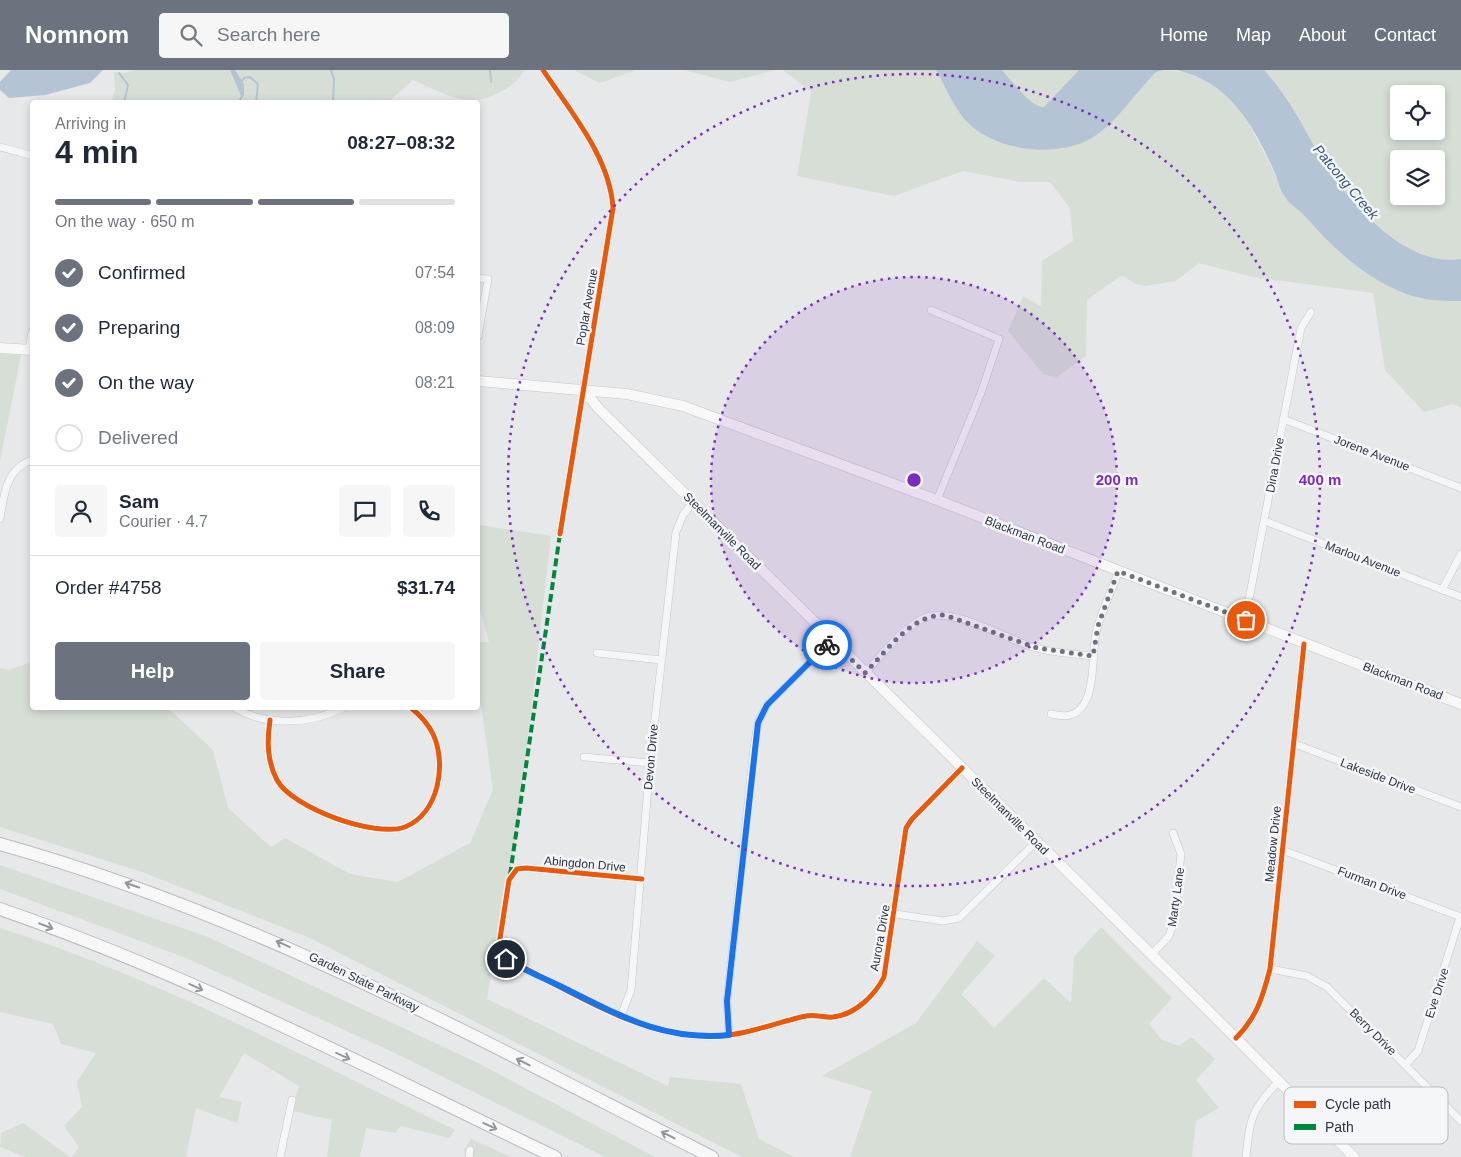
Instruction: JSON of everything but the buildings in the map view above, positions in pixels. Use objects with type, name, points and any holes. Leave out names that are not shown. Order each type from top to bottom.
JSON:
[{"type":"highway","name":"Garden State Parkway","points":[[0,844],[152,892],[306,954],[422,1010],[712,1157]]},
{"type":"highway","points":[[0,909],[98,945],[190,984],[555,1157]]},
{"type":"main road","points":[[0,348],[30,350]]},
{"type":"main road","name":"Blackman Road","points":[[480,381],[583,389],[645,397],[683,406],[937,500],[1461,704]]},
{"type":"main road","name":"Steelmanville Road","points":[[583,389],[599,409],[1236,1038],[1284,1088]]},
{"type":"main road","name":"Steelmanville Road","points":[[1341,1144],[1354,1157]]},
{"type":"street","name":"Poplar Avenue","points":[[543,70],[602,163],[613,204],[611,229],[560,534]]},
{"type":"street","points":[[0,147],[30,155]]},
{"type":"street","points":[[480,278],[488,279],[480,325]]},
{"type":"street","points":[[931,310],[992,335],[999,340],[981,393],[937,500]]},
{"type":"street","name":"Dina Drive","points":[[1246,620],[1301,328],[1311,312]]},
{"type":"street","name":"Jorene Avenue","points":[[1283,419],[1461,488]]},
{"type":"street","points":[[0,518],[6,486],[11,476],[20,466],[30,461]]},
{"type":"street","name":"Devon Drive","points":[[621,1016],[631,990],[642,879],[650,763],[676,532],[683,515],[694,502]]},
{"type":"street","name":"Marlou Avenue","points":[[1265,521],[1461,597]]},
{"type":"street","points":[[1442,590],[1461,554]]},
{"type":"street","points":[[1051,714],[1070,715],[1084,704],[1091,685],[1098,626],[1118,571]]},
{"type":"street","points":[[865,673],[910,628],[926,617],[935,615],[955,618],[1037,648],[1093,656]]},
{"type":"street","points":[[729,1035],[727,1001],[758,723],[767,705],[832,640]]},
{"type":"street","name":"Meadow Drive","points":[[1236,1038],[1255,1017],[1270,969],[1304,644]]},
{"type":"street","points":[[597,653],[661,660]]},
{"type":"street","points":[[241,710],[270,720],[306,720],[337,710]]},
{"type":"street","points":[[270,720],[268,757],[278,782],[286,791],[299,801],[352,823],[368,828],[395,828],[405,827],[418,818],[427,808],[434,796],[439,778],[440,762],[433,734],[413,710]]},
{"type":"street","name":"Lakeside Drive","points":[[1295,744],[1461,808]]},
{"type":"street","points":[[584,757],[650,763]]},
{"type":"street","name":"Aurora Drive","points":[[526,868],[517,869],[509,879],[499,945],[502,954],[513,962],[621,1016],[656,1030],[716,1036],[729,1035],[809,1015],[832,1017],[847,1014],[876,992],[884,976],[906,828],[912,819],[962,768]]},
{"type":"street","name":"Marty Lane","points":[[1151,955],[1169,936],[1174,921],[1181,854],[1173,833]]},
{"type":"street","points":[[894,914],[943,921],[959,918],[1036,842]]},
{"type":"street","name":"Furman Drive","points":[[1282,850],[1460,917]]},
{"type":"street","name":"Abingdon Drive","points":[[526,868],[642,879]]},
{"type":"street","name":"Eve Drive","points":[[1406,1065],[1418,1051],[1460,917]]},
{"type":"street","name":"Berry Drive","points":[[1270,969],[1307,976],[1327,987],[1428,1087]]},
{"type":"street","points":[[1246,1157],[1254,1112],[1261,1100],[1278,1082]]},
{"type":"street","points":[[280,1157],[292,1100]]},
{"type":"street","name":"Berry Drive","points":[[1448,1108],[1461,1121]]},
{"type":"shaded area","points":[[134,70],[230,70],[241,95],[243,83],[235,70],[524,70],[518,79],[492,96],[469,100],[447,95],[413,80],[390,100],[112,100],[115,91],[114,72],[125,73]]},
{"type":"shaded area","points":[[574,70],[636,70],[600,83]]},
{"type":"shaded area","points":[[684,70],[775,70],[730,82]]},
{"type":"shaded area","points":[[783,70],[936,70],[955,106],[970,125],[984,136],[1019,148],[1037,149],[1056,148],[1074,144],[1090,137],[1105,127],[1138,89],[1161,70],[1185,72],[1207,82],[1232,99],[1243,113],[1274,172],[1286,200],[1298,207],[1315,228],[1417,298],[1461,301],[1461,408],[1453,404],[1424,412],[1385,370],[1373,293],[1253,277],[1199,263],[1176,281],[1145,286],[1136,284],[1123,276],[1119,277],[1087,300],[1086,356],[1057,377],[1044,375],[1008,331],[1023,296],[1041,306],[1042,261],[1073,241],[1070,208],[1050,182],[1020,182],[963,171],[894,196],[797,176],[811,92]]},
{"type":"shaded area","points":[[1002,70],[1079,70],[1044,107],[1038,106],[1027,99]]},
{"type":"shaded area","points":[[1264,70],[1461,70],[1461,259],[1444,259],[1428,256],[1412,250],[1383,230],[1347,194],[1335,179],[1287,100]]},
{"type":"shaded area","points":[[0,354],[21,355],[0,461]]},
{"type":"shaded area","points":[[480,525],[551,536],[518,825],[487,999],[668,1086],[670,1077],[741,1084],[759,1139],[794,1157],[742,1157],[310,938],[142,872],[0,827],[0,668],[8,670],[30,663],[30,710],[170,710],[213,750],[228,808],[271,847],[285,838],[350,874],[398,882],[470,843],[493,790],[480,704],[480,642],[489,642],[480,610]]},
{"type":"shaded area","points":[[0,865],[208,937],[478,1063],[655,1157],[605,1157],[395,1053],[186,958],[0,889]]},
{"type":"shaded area","points":[[1101,927],[1172,998],[1149,1024],[1162,1040],[1179,1046],[1191,1037],[1215,1059],[1196,1080],[1219,1108],[1196,1121],[1192,1157],[850,1157],[872,1091],[822,1076],[916,1023],[977,941],[995,956],[961,994],[994,1028],[1044,978],[1071,1003],[1074,957]]},
{"type":"shaded area","points":[[0,928],[59,948],[174,995],[455,1130],[449,1138],[401,1126],[395,1133],[366,1128],[360,1157],[327,1157],[332,1120],[292,1111],[299,1086],[244,1053],[219,1097],[242,1102],[237,1123],[196,1108],[186,1157],[72,1157],[79,1147],[64,1126],[82,1107],[77,1082],[96,1053],[61,1044],[53,1024],[0,1012]]},
{"type":"shaded area","points":[[23,1123],[70,1157],[26,1157],[0,1147],[1,1133]]},
{"type":"shaded area","points":[[471,1139],[511,1157],[466,1157],[464,1150]]},
{"type":"water","points":[[11,70],[103,70],[90,83],[45,95],[9,98],[0,90],[0,82]]},
{"type":"water","points":[[230,70],[235,70],[244,84],[244,95],[241,96]]},
{"type":"water","points":[[936,70],[1002,70],[1027,98],[1033,103],[1044,107],[1079,70],[1162,70],[1155,73],[1147,81],[1116,118],[1099,133],[1076,145],[1045,150],[1012,146],[982,134],[970,125],[960,113]]},
{"type":"water","points":[[1177,70],[1264,70],[1297,115],[1335,179],[1370,219],[1397,241],[1412,250],[1444,260],[1461,259],[1461,301],[1432,300],[1416,297],[1399,291],[1354,264],[1286,199],[1258,138],[1238,108],[1212,85],[1196,76]]},
{"type":"waterway","points":[[331,70],[334,79],[333,100]]},
{"type":"waterway","points":[[490,70],[491,82]]},
{"type":"waterway","points":[[119,73],[128,85],[124,100]]},
{"type":"waterway","points":[[241,82],[244,78],[250,77],[258,84],[256,100]]},
{"type":"waterway","points":[[240,100],[243,94]]},
{"type":"marked path","points":[[510,875],[560,534]]},
{"type":"cycle path","points":[[543,70],[597,153],[605,171],[613,208],[560,534]]},
{"type":"cycle path","points":[[1236,1038],[1249,1022],[1258,1006],[1270,969],[1304,644]]},
{"type":"cycle path","points":[[270,720],[268,743],[271,766],[277,780],[286,791],[299,801],[335,818],[374,828],[392,829],[405,827],[417,820],[426,811],[437,786],[439,773],[437,746],[429,727],[413,710]]},
{"type":"cycle path","points":[[642,879],[526,868],[517,869],[509,880],[499,945],[503,956],[611,1013],[637,1023],[690,1035],[728,1035],[751,1031],[806,1016],[830,1017],[841,1015],[856,1008],[870,997],[884,977],[906,828],[912,819],[962,768]]},
{"type":"way so far","points":[[827,645],[832,640],[865,673],[918,621],[935,615],[945,615],[1037,648],[1093,656],[1098,626],[1118,571],[1246,620]]},
{"type":"route","points":[[506,959],[633,1022],[656,1030],[716,1036],[729,1035],[727,1001],[758,723],[767,705],[827,645]]},
{"type":"water label","name":"Patcong Creek","points":[[1346,182]]}]
